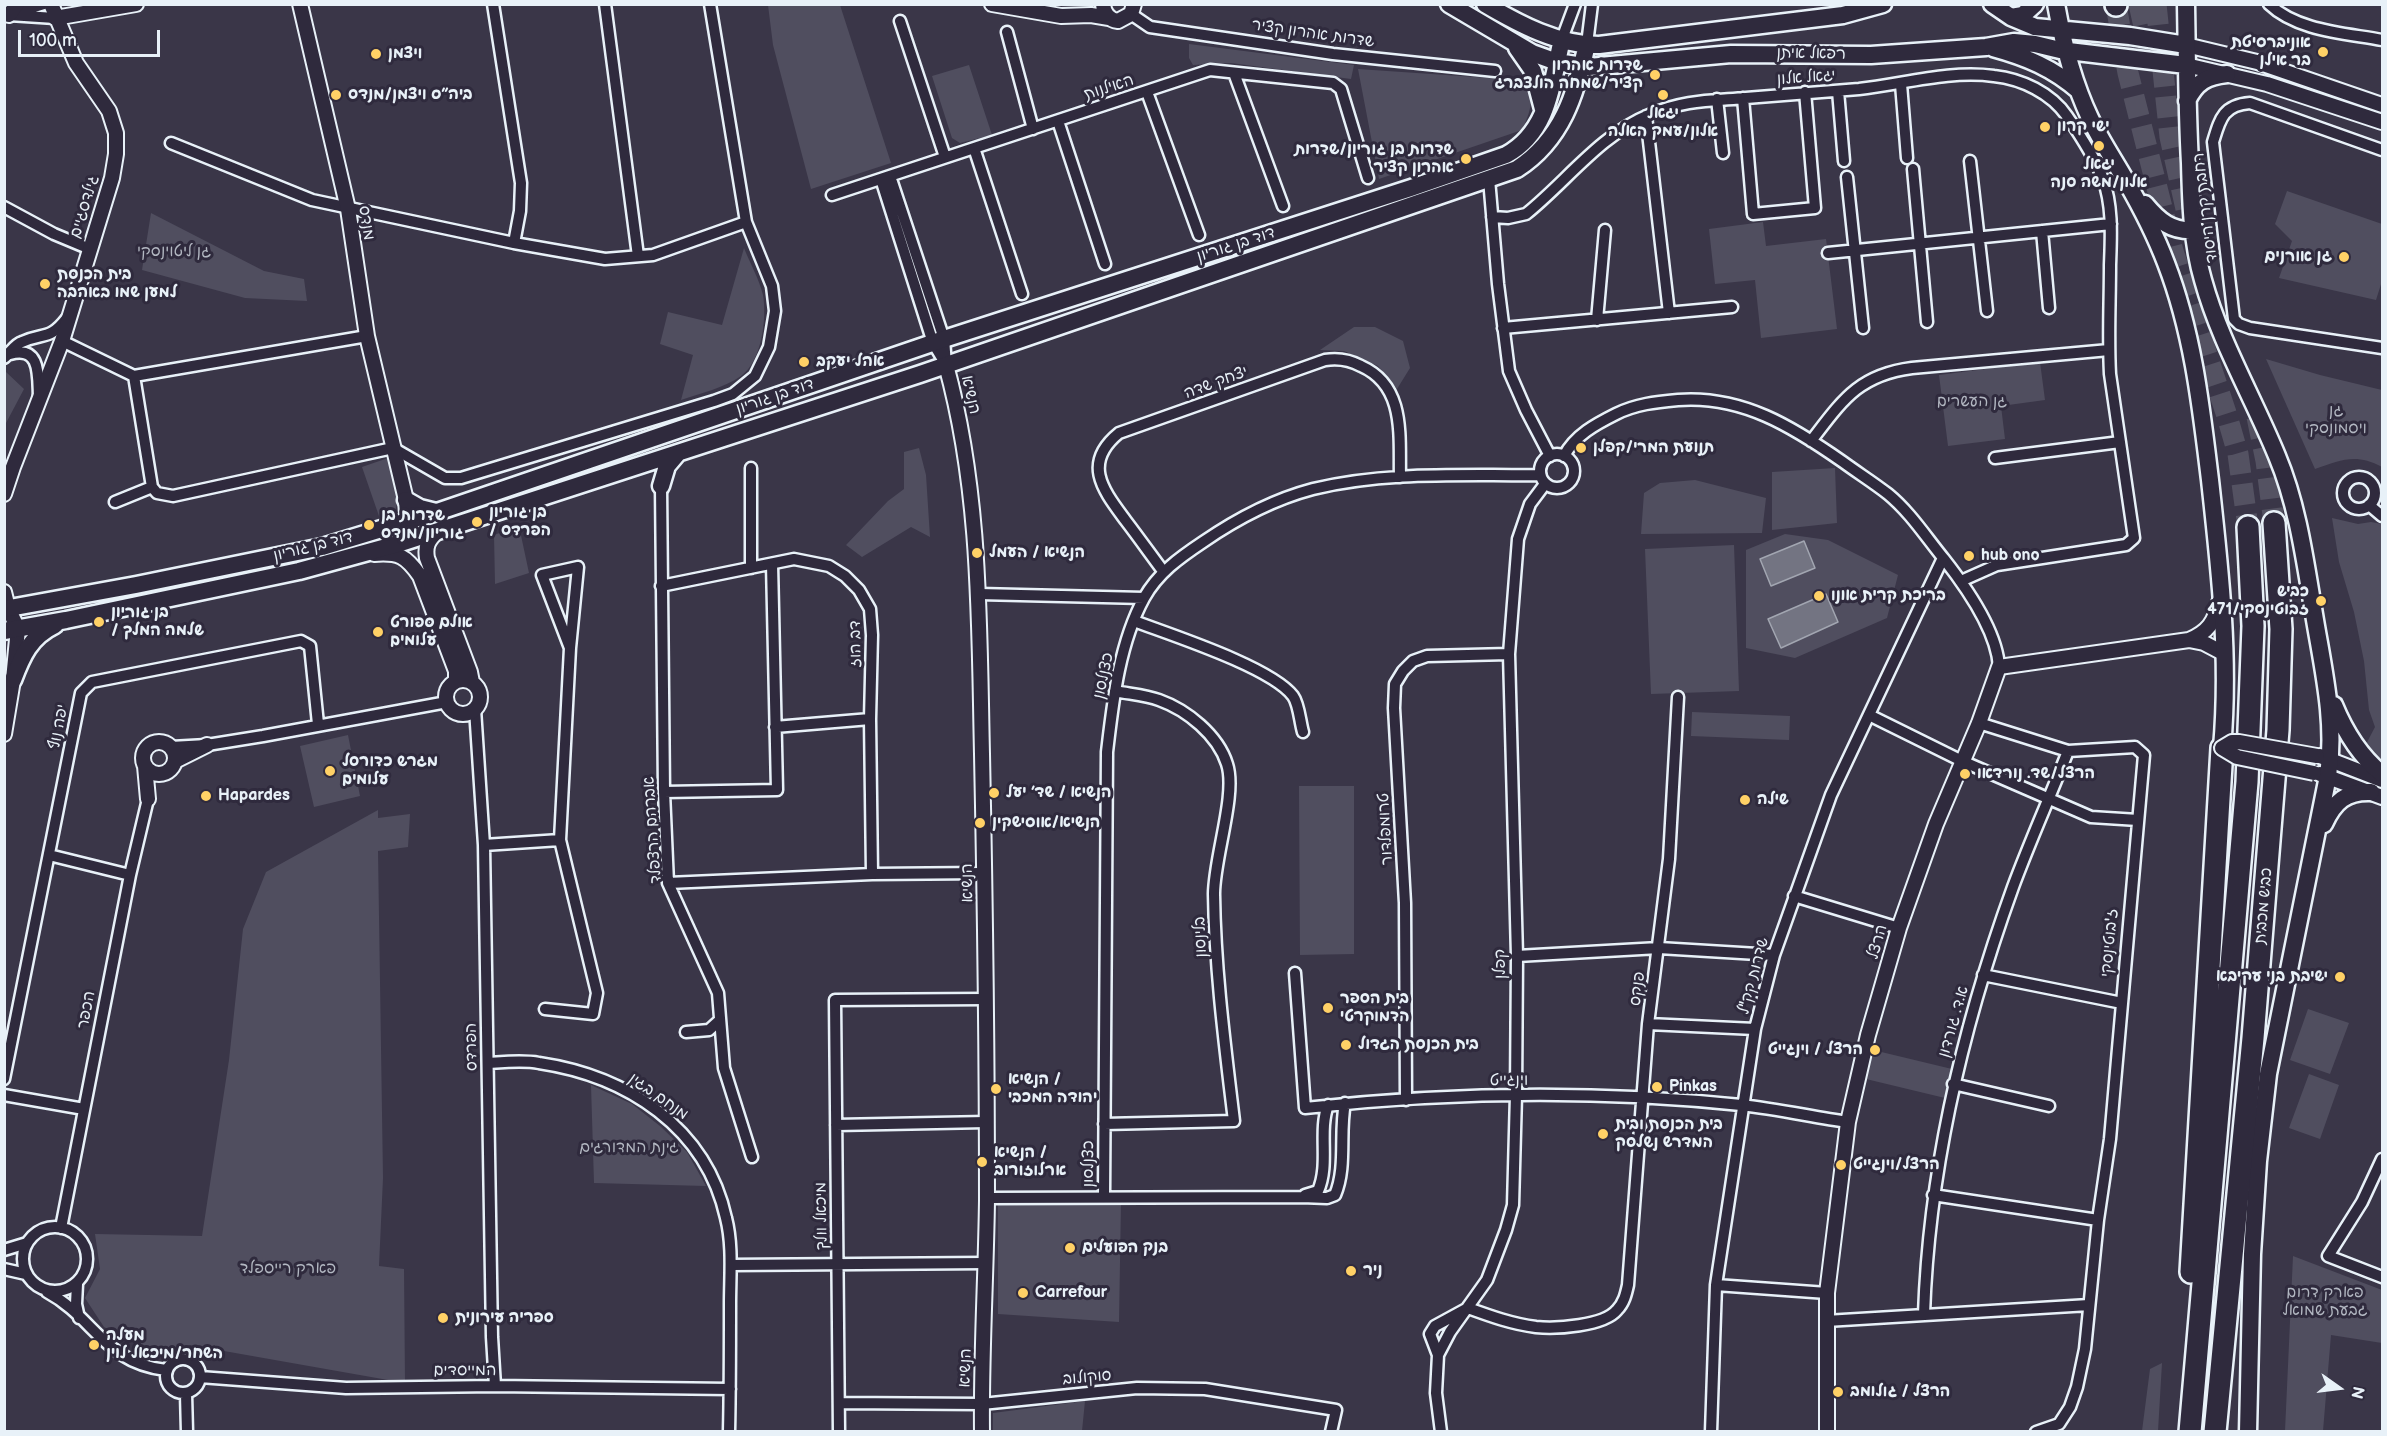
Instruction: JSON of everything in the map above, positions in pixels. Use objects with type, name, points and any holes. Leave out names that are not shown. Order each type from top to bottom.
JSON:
[{"type":"highway","name":"כביש מכבית","points":[[2215,1431],[2278,730],[2281,629],[2274,523]]},
{"type":"highway","name":"כביש מכבית","points":[[2190,1431],[2247,782],[2253,626],[2248,527]]},
{"type":"highway","points":[[2185,1431],[2190,1281],[2222,748]]},
{"type":"highway","points":[[2228,1431],[2231,1265]]},
{"type":"main road","name":"רפאל איתן","points":[[1449,4],[1532,53],[1557,62],[1582,67],[1605,67],[1731,54],[1871,55],[2026,43],[2066,51],[2186,65]]},
{"type":"main road","name":"רפאל איתן","points":[[1485,4],[1536,31],[1562,39],[1604,45],[1834,16],[1883,4]]},
{"type":"main road","points":[[1992,4],[2011,17],[2035,27],[2186,45]]},
{"type":"main road","points":[[2011,17],[2023,15],[2035,4]]},
{"type":"main road","points":[[2056,4],[2066,51],[2079,92],[2098,133],[2128,182],[2166,262],[2188,332],[2196,376],[2222,588],[2226,654],[2222,748]]},
{"type":"main road","points":[[2186,4],[2187,101],[2194,230],[2199,266],[2214,314],[2278,457],[2291,494],[2301,539],[2331,719],[2322,766],[2314,847],[2268,1074],[2258,1161],[2252,1254],[2248,1431]]},
{"type":"main road","points":[[2066,51],[2076,41],[2092,32]]},
{"type":"main road","name":"דוד בן גוריון","points":[[6,603],[136,585],[322,548],[437,512],[939,341],[1506,155],[1528,141],[1537,129],[1544,114],[1562,39]]},
{"type":"main road","points":[[1510,42],[1525,57],[1533,71],[1544,114]]},
{"type":"main road","name":"דוד בן גוריון","points":[[8,630],[299,571],[401,543],[946,365],[1517,170],[1545,147],[1567,114],[1587,44]]},
{"type":"main road","points":[[1986,46],[2049,68],[2079,92]]},
{"type":"main road","points":[[2187,101],[2202,80],[2227,74]]},
{"type":"main road","points":[[2128,182],[2163,223],[2173,229],[2194,230]]},
{"type":"main road","points":[[661,486],[665,471],[678,453]]},
{"type":"main road","points":[[632,468],[652,473],[661,486]]},
{"type":"main road","points":[[406,500],[420,508],[437,512]]},
{"type":"main road","points":[[13,680],[22,655],[30,644],[42,631],[66,620]]},
{"type":"main road","points":[[2326,684],[2347,732],[2368,761],[2382,774]]},
{"type":"main road","points":[[2314,847],[2335,803],[2342,797],[2353,793],[2379,790]]},
{"type":"street","points":[[10,12],[44,4]]},
{"type":"street","points":[[10,12],[136,4]]},
{"type":"street","name":"מנדס","points":[[300,4],[348,209],[367,336],[406,500],[408,529],[401,543]]},
{"type":"street","points":[[492,4],[521,183],[520,211],[514,243]]},
{"type":"street","points":[[605,4],[638,256]]},
{"type":"street","points":[[134,376],[152,487],[157,493],[172,496],[393,448],[445,478],[461,478],[733,394],[755,376],[769,346],[775,311],[772,286],[746,222],[710,4]]},
{"type":"street","points":[[992,4],[1061,16],[1091,15],[1118,21],[1132,9]]},
{"type":"street","points":[[1078,16],[1101,4],[1109,18]]},
{"type":"street","points":[[1562,39],[1575,4]]},
{"type":"street","points":[[1587,44],[1592,4]]},
{"type":"street","points":[[2269,4],[2282,16],[2293,20],[2382,40]]},
{"type":"street","name":"שדרות אהרון קציר","points":[[1132,9],[1150,27],[1333,54],[1495,71]]},
{"type":"street","name":"גילדסגיים","points":[[4,494],[62,341],[111,178],[116,154],[116,133],[109,111],[76,63],[53,11]]},
{"type":"street","points":[[900,21],[945,157]]},
{"type":"street","points":[[1007,32],[1033,129]]},
{"type":"street","points":[[2186,45],[2258,62],[2382,105]]},
{"type":"street","points":[[2186,65],[2291,91],[2382,122]]},
{"type":"street","name":"האילנות","points":[[832,195],[1210,70],[1333,84],[1341,89],[1368,178]]},
{"type":"street","points":[[1234,73],[1283,206]]},
{"type":"street","name":"יגאל אלון","points":[[1492,217],[1508,218],[1526,214],[1610,139],[1646,116],[1690,102],[1838,91],[1901,84],[1958,74],[1988,75],[2030,86],[2052,99],[2067,116],[2103,180],[2111,224],[2109,350],[2134,533],[2132,541],[2126,545],[1997,565],[1961,581]]},
{"type":"street","points":[[1901,84],[1907,158]]},
{"type":"street","points":[[1838,91],[1845,161]]},
{"type":"street","points":[[1147,92],[1199,235]]},
{"type":"street","points":[[1743,98],[1753,214],[1815,208],[1806,92]]},
{"type":"street","points":[[1717,99],[1723,153]]},
{"type":"street","name":"רחבת קרן היסוד","points":[[2382,150],[2250,103],[2239,104],[2228,109],[2218,124],[2213,142],[2234,319],[2239,324],[2250,328],[2382,348]]},
{"type":"street","points":[[1646,116],[1669,313]]},
{"type":"street","points":[[1058,121],[1105,264]]},
{"type":"street","points":[[171,143],[312,200],[605,260],[653,255],[746,222]]},
{"type":"street","points":[[974,148],[1022,294]]},
{"type":"street","points":[[1970,161],[1987,311]]},
{"type":"street","points":[[1912,169],[1927,322]]},
{"type":"street","points":[[1847,177],[1863,328]]},
{"type":"street","points":[[886,178],[946,365]]},
{"type":"street","points":[[1489,179],[1509,371],[1550,456]]},
{"type":"street","points":[[4,207],[54,234],[90,249]]},
{"type":"street","points":[[1828,253],[2111,224]]},
{"type":"street","points":[[1597,320],[1605,230]]},
{"type":"street","points":[[2042,231],[2049,308]]},
{"type":"street","points":[[1503,328],[1732,307]]},
{"type":"street","points":[[7,356],[19,342],[49,335],[58,330],[69,315]]},
{"type":"street","points":[[62,341],[134,376],[367,336]]},
{"type":"street","points":[[1811,441],[1845,398],[1868,380],[1884,373],[1912,368],[2109,350]]},
{"type":"street","points":[[7,356],[20,351],[28,354],[37,364],[39,400]]},
{"type":"street","name":"יצחק שדה","points":[[1163,571],[1103,490],[1098,469],[1101,456],[1105,446],[1119,433],[1325,360],[1350,361],[1378,376],[1395,401],[1400,477]]},
{"type":"street","name":"הנשיא","points":[[946,365],[959,420],[974,510],[979,594],[987,1198],[982,1431]]},
{"type":"street","points":[[1564,456],[1570,446],[1586,432],[1632,407],[1656,402],[1687,399],[1719,402],[1758,411],[1786,424],[1889,495],[1919,528],[1961,581],[1996,647],[1999,667],[2189,640],[2199,636],[2210,627],[2218,608],[2222,588]]},
{"type":"street","points":[[1995,458],[2120,442]]},
{"type":"street","points":[[1550,456],[1564,456],[1572,463],[1574,474],[1566,486],[1557,489],[1542,479],[1543,462],[1550,456]]},
{"type":"street","points":[[751,468],[751,568]]},
{"type":"street","name":"כצנלסון","points":[[1104,1197],[1107,752],[1115,691],[1134,621],[1144,598],[1163,571],[1218,531],[1264,507],[1311,490],[1358,480],[1400,477],[1542,479]]},
{"type":"street","name":"קפלן","points":[[1441,1431],[1436,1393],[1438,1355],[1450,1332],[1487,1280],[1498,1254],[1510,1214],[1516,1095],[1517,956],[1509,654],[1518,539],[1530,504],[1542,479]]},
{"type":"street","name":"אברהם הרצפלד","points":[[661,486],[664,792],[668,883],[718,993],[723,1068],[752,1157]]},
{"type":"street","points":[[115,502],[152,487]]},
{"type":"street","points":[[2375,503],[2382,516]]},
{"type":"street","points":[[437,532],[429,538],[425,549],[427,558],[472,682]]},
{"type":"street","points":[[360,555],[388,553],[401,555],[411,563],[420,576],[456,671],[456,681]]},
{"type":"street","name":"שדרות קק\"ל","points":[[1711,1431],[1716,1285],[1755,1029],[1774,955],[1831,795],[1943,558]]},
{"type":"street","name":"דב הוז","points":[[661,586],[794,559],[829,566],[845,576],[859,590],[870,609],[872,634],[870,719],[872,874]]},
{"type":"street","points":[[664,792],[777,790],[772,564]]},
{"type":"street","points":[[545,1009],[593,1014],[597,993],[560,840],[570,648],[578,567],[542,574],[570,648]]},
{"type":"street","points":[[979,594],[1144,598]]},
{"type":"street","points":[[4,734],[13,680],[6,603]]},
{"type":"street","points":[[1134,621],[1229,658],[1271,678],[1294,697],[1303,732]]},
{"type":"street","points":[[2189,640],[2204,643],[2226,654]]},
{"type":"street","name":"יפה נוף","points":[[4,1079],[81,693],[92,682],[301,641],[310,646],[318,724]]},
{"type":"street","name":"טרומפלדור","points":[[1406,1100],[1405,903],[1394,708],[1395,684],[1413,661],[1426,656],[1509,654]]},
{"type":"street","name":"הרצל","points":[[1827,1431],[1827,1293],[1848,1122],[1868,1035],[1899,928],[1936,824],[1979,723],[1999,667]]},
{"type":"street","points":[[456,681],[472,682],[480,696],[475,708],[469,713],[454,711],[447,702],[447,690],[456,681]]},
{"type":"street","name":"בלינסון","points":[[1104,1124],[1234,1120],[1220,998],[1214,892],[1229,796],[1227,764],[1205,729],[1186,715],[1158,700],[1115,691]]},
{"type":"street","name":"פנקס","points":[[1468,1308],[1503,1320],[1536,1327],[1590,1323],[1616,1313],[1624,1301],[1628,1285],[1648,1024],[1669,860],[1678,697]]},
{"type":"street","points":[[173,754],[207,745],[447,702]]},
{"type":"street","name":"הפרדס","points":[[475,708],[484,844],[492,1337],[495,1386]]},
{"type":"street","points":[[1869,715],[1962,761],[2091,817],[2138,820]]},
{"type":"street","points":[[775,727],[870,719]]},
{"type":"street","name":"ז'בוטינסקי","points":[[1979,723],[2068,751],[2135,747],[2144,755],[2110,1139],[2098,1220],[2085,1349],[2078,1387],[2060,1428]]},
{"type":"street","points":[[161,742],[173,754],[170,770],[161,774],[150,772],[145,766],[143,755],[151,744],[161,742]]},
{"type":"street","points":[[2222,748],[2237,757],[2322,766],[2379,790]]},
{"type":"street","name":"א.ד. גורדון","points":[[1924,1314],[1925,1268],[1933,1195],[1953,1084],[1983,975],[2013,886],[2068,751]]},
{"type":"street","name":"הכפר","points":[[145,766],[148,799]]},
{"type":"street","name":"הכפר","points":[[61,1228],[130,875],[148,799],[161,774]]},
{"type":"street","points":[[484,844],[560,840]]},
{"type":"street","points":[[49,855],[130,875]]},
{"type":"street","points":[[668,883],[872,874],[984,873]]},
{"type":"street","points":[[1794,896],[1899,928]]},
{"type":"street","points":[[1517,956],[1659,948],[1774,955]]},
{"type":"street","name":"וינגייט","points":[[1295,973],[1305,1108],[1345,1103],[1516,1095],[1642,1097],[1743,1105],[1848,1122]]},
{"type":"street","points":[[1983,975],[2122,1003]]},
{"type":"street","name":"מיכאל וולך","points":[[839,1431],[835,1000],[985,999]]},
{"type":"street","points":[[686,1032],[709,1030],[720,1020]]},
{"type":"street","points":[[1648,1024],[1755,1029]]},
{"type":"street","name":"מנחם בגין","points":[[489,1063],[537,1062],[605,1080],[650,1106],[685,1134],[716,1186],[727,1219],[730,1266],[729,1431]]},
{"type":"street","points":[[1953,1084],[2049,1106]]},
{"type":"street","points":[[4,1095],[84,1109]]},
{"type":"street","points":[[987,1198],[1327,1198],[1335,1195],[1340,1184],[1342,1119],[1345,1103]]},
{"type":"street","points":[[1302,1197],[1318,1191],[1321,1183],[1324,1165],[1325,1114],[1328,1106]]},
{"type":"street","points":[[836,1125],[986,1122]]},
{"type":"street","points":[[2382,1159],[2362,1202],[2328,1256],[2382,1277]]},
{"type":"street","points":[[1933,1195],[2098,1220]]},
{"type":"street","points":[[4,1250],[27,1243],[42,1230],[61,1228],[75,1233],[87,1252],[87,1266],[77,1284],[76,1304],[79,1318]]},
{"type":"street","points":[[27,1243],[23,1255],[26,1274],[39,1288],[65,1303],[95,1334],[125,1359],[152,1369],[166,1370]]},
{"type":"street","points":[[730,1266],[986,1263]]},
{"type":"street","points":[[4,1269],[26,1274]]},
{"type":"street","points":[[39,1288],[54,1292],[63,1291],[77,1284]]},
{"type":"street","points":[[1716,1285],[1827,1293]]},
{"type":"street","points":[[1826,1321],[2089,1305]]},
{"type":"street","points":[[1438,1355],[1431,1334],[1435,1326],[1468,1308]]},
{"type":"street","points":[[189,1360],[197,1366],[200,1377],[196,1388],[186,1394],[174,1392],[166,1382],[166,1370],[173,1362],[189,1360]]},
{"type":"street","name":"המייסדים","points":[[200,1377],[346,1388],[495,1386],[730,1389]]},
{"type":"street","name":"סוקולוב","points":[[839,1402],[982,1404],[1137,1388],[1204,1389],[1336,1410],[1332,1431]]},
{"type":"street","points":[[186,1394],[187,1431]]},
{"type":"street","points":[[2036,1431],[2060,1428]]},
{"type":"green space","points":[[768,5],[840,5],[891,163],[811,189],[773,45]]},
{"type":"green space","points":[[1189,44],[1354,65],[1351,79],[1231,63],[1193,65],[1189,58]]},
{"type":"green space","points":[[969,65],[992,135],[960,143],[952,138],[932,76]]},
{"type":"green space","points":[[1358,69],[1519,80],[1529,90],[1530,109],[1522,130],[1379,179]]},
{"type":"green space","points":[[2287,191],[2382,224],[2382,281],[2376,300],[2279,278],[2292,241],[2275,224]]},
{"type":"green space","name":"גן ליטוינסקי","points":[[151,213],[264,271],[304,279],[307,301],[245,298],[142,270]]},
{"type":"green space","points":[[1763,222],[1766,246],[1826,239],[1837,329],[1761,338],[1755,280],[1715,284],[1709,229]]},
{"type":"green space","points":[[744,248],[757,277],[764,304],[763,327],[754,360],[741,376],[734,380],[681,400],[693,355],[660,344],[668,312],[722,325]]},
{"type":"green space","points":[[1354,327],[1375,327],[1403,341],[1410,368],[1397,389],[1378,366],[1344,351],[1320,350]]},
{"type":"green space","name":"גן ויסמונסקי","points":[[2266,359],[2382,390],[2382,467],[2364,460],[2348,459],[2315,469]]},
{"type":"green space","name":"גן העשרים","points":[[2040,362],[2045,400],[2001,406],[2005,439],[1948,446],[1939,375]]},
{"type":"green space","points":[[5,371],[24,389],[5,425]]},
{"type":"green space","points":[[919,448],[926,475],[930,537],[911,527],[862,557],[846,545],[888,501],[904,489],[904,452]]},
{"type":"green space","points":[[388,458],[398,501],[395,511],[380,519],[362,467]]},
{"type":"green space","points":[[1835,468],[1837,523],[1772,530],[1772,472]]},
{"type":"green space","points":[[1695,480],[1766,498],[1762,533],[1641,534],[1644,493],[1660,483]]},
{"type":"green space","points":[[2332,518],[2358,524],[2371,522],[2382,524],[2382,765],[2364,748],[2375,727],[2369,710],[2364,661],[2354,612],[2339,562]]},
{"type":"green space","points":[[519,526],[529,573],[495,584],[494,535]]},
{"type":"green space","name":"בריכת קרית אונו","points":[[1785,534],[1828,540],[1898,575],[1887,618],[1795,658],[1746,648],[1746,550]]},
{"type":"green space","points":[[1734,545],[1739,691],[1651,694],[1645,549]]},
{"type":"green space","points":[[1692,712],[1790,716],[1789,740],[1691,736]]},
{"type":"green space","name":"מגרש כדורסל עלומים","points":[[348,735],[360,796],[314,807],[300,746]]},
{"type":"green space","points":[[1299,786],[1354,786],[1354,954],[1300,955]]},
{"type":"green space","name":"פארק רייספלד","points":[[378,810],[378,818],[410,814],[408,847],[378,851],[383,1178],[379,1266],[404,1269],[405,1383],[190,1345],[165,1358],[104,1327],[85,1298],[100,1269],[95,1234],[202,1236],[229,1060],[243,929],[266,872]]},
{"type":"green space","points":[[2308,1009],[2349,1023],[2330,1074],[2290,1060]]},
{"type":"green space","points":[[1873,1050],[1952,1069],[1945,1098],[1866,1079]]},
{"type":"green space","points":[[2309,1074],[2339,1085],[2320,1139],[2289,1128]]},
{"type":"green space","name":"גינת המדורגים","points":[[591,1085],[632,1104],[660,1126],[687,1152],[706,1186],[594,1183]]},
{"type":"green space","points":[[998,1200],[1121,1202],[1119,1322],[998,1314]]},
{"type":"green space","name":"פארק דרום גבעת שמואל","points":[[2293,1256],[2382,1290],[2382,1343],[2331,1335],[2323,1431],[2285,1431]]},
{"type":"green space","points":[[2162,1363],[2158,1431],[2142,1431],[2150,1369]]},
{"type":"green space","points":[[1085,1401],[1082,1431],[993,1431],[993,1413]]},
{"type":"water","points":[[1804,541],[1815,568],[1771,586],[1760,559]]},
{"type":"water","points":[[1826,594],[1838,622],[1781,648],[1768,619]]},
{"type":"tunnel","points":[[2139,4],[2149,49]]},
{"type":"tunnel","points":[[2156,4],[2170,137],[2190,227]]},
{"type":"tunnel","points":[[2116,5],[2128,73],[2173,251],[2238,454],[2248,527]]},
{"type":"tunnel","points":[[2257,417],[2266,461],[2274,523]]},
{"type":"place","name":"אוניברסיטת בר אילן","points":[[2323,52]]},
{"type":"place","name":"ויצמן","points":[[376,54]]},
{"type":"place","name":"שדרות אהרון קציר/שמחה הולצברג","points":[[1655,75]]},
{"type":"place","name":"ביה״ס ויצמן/מנדס","points":[[336,95]]},
{"type":"place","name":"יגאל אלון/עמק האלה","points":[[1663,95]]},
{"type":"place","name":"ישי קרון","points":[[2045,127]]},
{"type":"place","name":"יגאל אלון/משה סנה","points":[[2099,146]]},
{"type":"place","name":"שדרות בן גוריון/שדרות אהרון קציר","points":[[1466,159]]},
{"type":"place","name":"גן אורנים","points":[[2344,257]]},
{"type":"place","name":"בית הכנסת למען שמו באהבה","points":[[45,284]]},
{"type":"place","name":"אהל יעקב","points":[[804,362]]},
{"type":"place","name":"תנועת המרי/קפלן","points":[[1581,448]]},
{"type":"place","name":"בן גוריון / הפרדס","points":[[477,522]]},
{"type":"place","name":"שדרות בן גוריון/מנדס","points":[[369,525]]},
{"type":"place","name":"הנשיא / העמל","points":[[977,553]]},
{"type":"place","name":"hub ono","points":[[1969,556]]},
{"type":"place","name":"בריכת קרית אונו","points":[[1819,596]]},
{"type":"place","name":"כביש 471/זבוטינסקי","points":[[2321,601]]},
{"type":"place","name":"בן גוריון / שלמה המלך","points":[[99,622]]},
{"type":"place","name":"אולם ספורט עלומים","points":[[378,632]]},
{"type":"place","name":"מגרש כדורסל עלומים","points":[[330,771]]},
{"type":"place","name":"הרצל/שד. נורדאו","points":[[1965,774]]},
{"type":"place","name":"הנשיא / שד׳ יעל","points":[[994,793]]},
{"type":"place","name":"Hapardes","points":[[206,796]]},
{"type":"place","name":"שילה","points":[[1745,800]]},
{"type":"place","name":"הנשיא/אוסישקין","points":[[980,823]]},
{"type":"place","name":"ישיבת בני עקיבא","points":[[2340,977]]},
{"type":"place","name":"בית הספר הדמוקרטי","points":[[1328,1008]]},
{"type":"place","name":"בית הכנסת הגדול","points":[[1346,1045]]},
{"type":"place","name":"הרצל / וינגייט","points":[[1875,1050]]},
{"type":"place","name":"Pinkas","points":[[1657,1087]]},
{"type":"place","name":"הנשיא / יהודה המכבי","points":[[996,1089]]},
{"type":"place","name":"בית הכנסת ובית המדרש נשלסק","points":[[1603,1134]]},
{"type":"place","name":"הנשיא / ארלוזורוב","points":[[982,1162]]},
{"type":"place","name":"הרצל/וינגייט","points":[[1841,1165]]},
{"type":"place","name":"בנק הפועלים","points":[[1070,1248]]},
{"type":"place","name":"ניר","points":[[1351,1271]]},
{"type":"place","name":"Carrefour","points":[[1023,1293]]},
{"type":"place","name":"ספריה עירונית","points":[[443,1318]]},
{"type":"place","name":"מעלה השחר/מיכאל לוין","points":[[94,1345]]},
{"type":"place","name":"הרצל / גולומב","points":[[1838,1392]]}]
